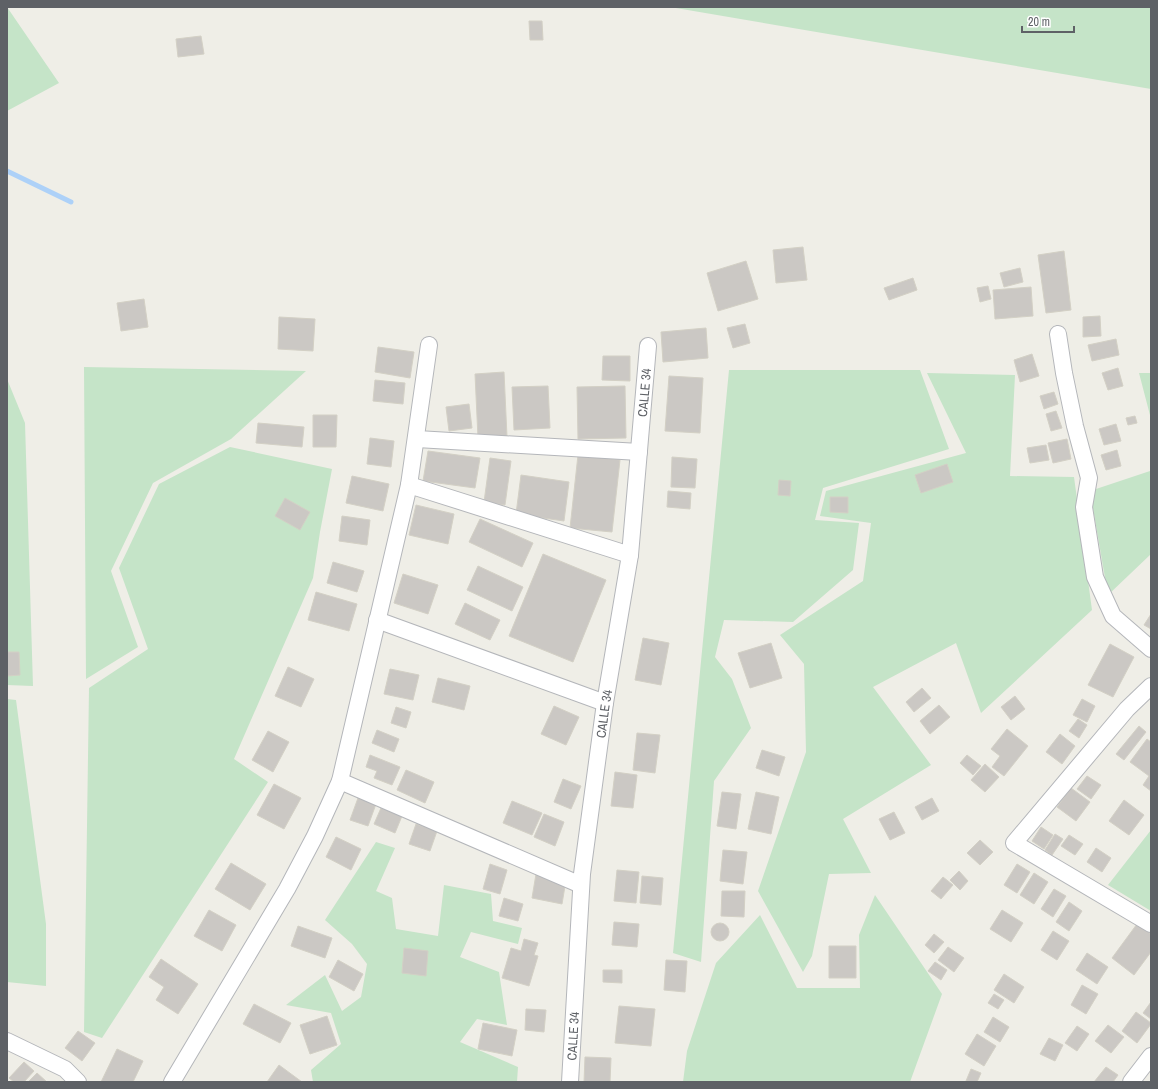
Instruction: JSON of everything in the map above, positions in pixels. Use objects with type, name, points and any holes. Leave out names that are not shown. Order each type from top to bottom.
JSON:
[{"type":"street","points":[[1058,334],[1070,403],[1089,478],[1084,506],[1095,577],[1113,616],[1151,649]]},
{"type":"street","points":[[172,1082],[287,889],[315,836],[340,781],[409,485],[417,440],[429,345]]},
{"type":"street","name":"CALLE 34","points":[[570,1082],[581,885],[605,703],[630,555],[648,346]]},
{"type":"street","points":[[417,440],[639,452]]},
{"type":"street","points":[[409,485],[630,555]]},
{"type":"street","points":[[377,620],[605,703]]},
{"type":"street","points":[[1151,686],[1127,709],[1014,843],[1151,924]]},
{"type":"street","points":[[340,781],[581,885]]},
{"type":"street","points":[[7,1041],[65,1069],[78,1082]]},
{"type":"street","points":[[1131,1082],[1151,1056]]},
{"type":"green space","points":[[7,7],[59,83],[7,111]]},
{"type":"green space","points":[[670,7],[1151,7],[1151,89]]},
{"type":"green space","points":[[84,367],[306,371],[231,439],[153,483],[111,571],[138,647],[86,679]]},
{"type":"green space","points":[[729,370],[920,370],[949,449],[823,488],[815,520],[859,523],[853,570],[793,622],[724,620],[715,657],[732,679],[751,728],[714,781],[701,962],[673,953]]},
{"type":"green space","points":[[927,373],[1015,375],[1010,476],[1074,477],[1092,610],[981,713],[956,643],[873,687],[931,765],[843,819],[871,873],[829,874],[812,956],[803,972],[758,891],[806,752],[804,664],[780,635],[863,581],[871,523],[820,516],[826,491],[966,453]]},
{"type":"green space","points":[[1139,373],[1151,373],[1151,419]]},
{"type":"green space","points":[[7,379],[25,423],[33,686],[7,685]]},
{"type":"green space","points":[[230,447],[332,469],[313,578],[234,759],[268,782],[102,1038],[84,1032],[89,688],[148,649],[119,568],[159,484]]},
{"type":"green space","points":[[1150,471],[1151,554],[1108,595],[1090,491]]},
{"type":"green space","points":[[7,699],[16,700],[46,924],[46,986],[7,982]]},
{"type":"green space","points":[[1151,830],[1151,911],[1108,885]]},
{"type":"green space","points":[[376,842],[395,848],[376,891],[392,898],[396,929],[438,936],[444,885],[491,894],[493,921],[522,928],[518,944],[471,932],[460,957],[499,972],[507,1025],[477,1019],[460,1042],[518,1067],[517,1082],[313,1082],[311,1070],[341,1044],[331,1013],[286,1005],[325,975],[342,1011],[361,997],[367,964],[352,944],[325,920]]},
{"type":"green space","points":[[875,895],[942,994],[910,1082],[683,1082],[687,1051],[716,963],[760,915],[797,988],[860,988],[859,935]]},
{"type":"building","points":[[529,21],[542,21],[543,40],[530,40]]},
{"type":"building","points":[[201,36],[204,54],[178,57],[176,39]]},
{"type":"building","points":[[803,247],[807,280],[776,283],[773,250]]},
{"type":"building","points":[[1064,251],[1071,310],[1046,313],[1038,255]]},
{"type":"building","points":[[746,261],[758,299],[718,311],[707,273]]},
{"type":"building","points":[[1020,268],[1023,282],[1004,287],[1000,273]]},
{"type":"building","points":[[913,278],[917,290],[889,300],[884,288]]},
{"type":"building","points":[[988,286],[991,299],[980,302],[977,288]]},
{"type":"building","points":[[1031,287],[1033,316],[995,319],[993,290]]},
{"type":"building","points":[[144,299],[148,327],[121,331],[117,303]]},
{"type":"building","points":[[1100,316],[1101,336],[1083,337],[1083,317]]},
{"type":"building","points":[[279,317],[315,319],[313,351],[278,349]]},
{"type":"building","points":[[745,324],[750,343],[733,348],[727,328]]},
{"type":"building","points":[[706,328],[708,358],[663,362],[661,332]]},
{"type":"building","points":[[1116,339],[1119,355],[1092,361],[1088,345]]},
{"type":"building","points":[[378,347],[414,352],[410,378],[375,372]]},
{"type":"building","points":[[1032,354],[1039,376],[1020,382],[1014,360]]},
{"type":"building","points":[[603,356],[630,356],[630,381],[602,380]]},
{"type":"building","points":[[1118,368],[1123,386],[1108,390],[1102,373]]},
{"type":"building","points":[[504,372],[507,437],[478,438],[475,374]]},
{"type":"building","points":[[669,376],[703,378],[700,433],[665,431]]},
{"type":"building","points":[[375,380],[405,383],[403,404],[373,401]]},
{"type":"building","points":[[548,386],[550,428],[514,430],[512,387]]},
{"type":"building","points":[[625,386],[626,438],[578,439],[577,387]]},
{"type":"building","points":[[1054,392],[1058,404],[1044,409],[1040,396]]},
{"type":"building","points":[[469,404],[472,428],[449,431],[446,407]]},
{"type":"building","points":[[1056,411],[1062,428],[1051,431],[1046,414]]},
{"type":"building","points":[[313,415],[337,415],[336,447],[313,447]]},
{"type":"building","points":[[1135,416],[1137,423],[1128,425],[1126,418]]},
{"type":"building","points":[[258,423],[304,427],[302,447],[256,443]]},
{"type":"building","points":[[1116,424],[1121,441],[1104,445],[1099,429]]},
{"type":"building","points":[[370,438],[394,441],[391,467],[367,464]]},
{"type":"building","points":[[1067,439],[1071,459],[1053,463],[1048,443]]},
{"type":"building","points":[[1046,445],[1049,460],[1030,463],[1027,448]]},
{"type":"building","points":[[1117,450],[1121,466],[1106,470],[1101,455]]},
{"type":"building","points":[[428,451],[480,458],[475,488],[423,481]]},
{"type":"building","points":[[578,455],[620,460],[612,532],[570,528]]},
{"type":"building","points":[[672,457],[697,459],[695,488],[671,487]]},
{"type":"building","points":[[490,458],[511,461],[505,505],[484,502]]},
{"type":"building","points":[[947,464],[953,482],[921,493],[915,475]]},
{"type":"building","points":[[521,475],[569,482],[564,521],[516,514]]},
{"type":"building","points":[[352,476],[389,484],[383,511],[346,503]]},
{"type":"building","points":[[779,480],[791,481],[790,496],[778,495]]},
{"type":"building","points":[[668,491],[691,493],[690,509],[667,507]]},
{"type":"building","points":[[830,497],[848,497],[848,513],[830,512]]},
{"type":"building","points":[[285,498],[310,512],[300,530],[275,516]]},
{"type":"building","points":[[416,505],[454,514],[448,544],[409,535]]},
{"type":"building","points":[[342,516],[370,520],[367,545],[339,541]]},
{"type":"building","points":[[480,519],[533,543],[522,567],[469,542]]},
{"type":"building","points":[[543,554],[606,580],[573,662],[509,636]]},
{"type":"building","points":[[333,562],[364,571],[357,592],[327,583]]},
{"type":"building","points":[[478,566],[523,587],[512,611],[467,590]]},
{"type":"building","points":[[403,574],[438,585],[428,614],[394,603]]},
{"type":"building","points":[[316,592],[357,604],[349,631],[308,620]]},
{"type":"building","points":[[465,603],[500,620],[490,640],[455,624]]},
{"type":"building","points":[[1151,614],[1151,629],[1144,625]]},
{"type":"building","points":[[643,638],[669,643],[661,685],[635,680]]},
{"type":"building","points":[[771,643],[782,678],[750,688],[738,653]]},
{"type":"building","points":[[1110,644],[1134,657],[1113,697],[1088,685]]},
{"type":"building","points":[[7,652],[19,652],[20,675],[7,676]]},
{"type":"building","points":[[288,667],[314,679],[301,707],[275,696]]},
{"type":"building","points":[[390,669],[419,675],[413,700],[384,694]]},
{"type":"building","points":[[438,678],[470,686],[464,710],[432,702]]},
{"type":"building","points":[[922,688],[931,698],[914,712],[906,702]]},
{"type":"building","points":[[1015,696],[1025,709],[1011,720],[1001,707]]},
{"type":"building","points":[[1082,699],[1095,706],[1087,722],[1073,715]]},
{"type":"building","points":[[939,705],[950,717],[930,734],[920,721]]},
{"type":"building","points":[[554,706],[579,717],[566,745],[541,734]]},
{"type":"building","points":[[396,707],[411,712],[406,728],[391,723]]},
{"type":"building","points":[[1078,719],[1087,725],[1079,738],[1069,731]]},
{"type":"building","points":[[1139,726],[1146,732],[1124,760],[1116,754]]},
{"type":"building","points":[[1007,729],[1028,746],[1004,776],[992,767],[1000,756],[991,749]]},
{"type":"building","points":[[377,730],[399,739],[394,752],[372,743]]},
{"type":"building","points":[[268,731],[289,742],[273,772],[252,760]]},
{"type":"building","points":[[637,733],[660,735],[655,773],[633,770]]},
{"type":"building","points":[[1060,734],[1075,746],[1062,764],[1046,752]]},
{"type":"building","points":[[1147,739],[1151,742],[1151,791],[1143,785],[1149,776],[1130,762]]},
{"type":"building","points":[[762,750],[785,757],[779,776],[756,768]]},
{"type":"building","points":[[370,755],[400,767],[392,785],[374,778],[377,771],[366,767]]},
{"type":"building","points":[[967,755],[981,766],[973,775],[960,763]]},
{"type":"building","points":[[985,764],[999,777],[985,792],[971,780]]},
{"type":"building","points":[[406,770],[434,782],[425,803],[397,790]]},
{"type":"building","points":[[615,772],[637,775],[633,808],[611,806]]},
{"type":"building","points":[[1087,776],[1101,785],[1091,799],[1077,789]]},
{"type":"building","points":[[563,779],[581,786],[571,809],[554,802]]},
{"type":"building","points":[[274,784],[301,798],[284,829],[257,815]]},
{"type":"building","points":[[1071,788],[1090,802],[1076,821],[1057,807]]},
{"type":"building","points":[[722,792],[741,794],[736,829],[717,826]]},
{"type":"building","points":[[756,792],[779,797],[771,834],[748,829]]},
{"type":"building","points":[[358,798],[376,804],[368,826],[350,820]]},
{"type":"building","points":[[932,798],[939,811],[922,820],[915,807]]},
{"type":"building","points":[[1124,800],[1144,815],[1129,835],[1109,821]]},
{"type":"building","points":[[512,801],[542,813],[532,835],[503,823]]},
{"type":"building","points":[[381,808],[402,816],[395,833],[374,824]]},
{"type":"building","points":[[894,812],[905,833],[890,840],[879,819]]},
{"type":"building","points":[[544,814],[564,822],[555,846],[534,837]]},
{"type":"building","points":[[416,824],[437,831],[430,851],[409,844]]},
{"type":"building","points":[[1041,827],[1053,835],[1044,849],[1032,841]]},
{"type":"building","points":[[1055,834],[1063,839],[1052,855],[1045,850]]},
{"type":"building","points":[[1069,835],[1083,844],[1075,855],[1061,846]]},
{"type":"building","points":[[336,837],[361,849],[351,870],[326,857]]},
{"type":"building","points":[[980,840],[993,852],[980,865],[967,853]]},
{"type":"building","points":[[1096,848],[1111,858],[1102,872],[1087,862]]},
{"type":"building","points":[[723,850],[747,852],[743,884],[720,881]]},
{"type":"building","points":[[231,863],[266,884],[250,910],[215,889]]},
{"type":"building","points":[[490,864],[507,870],[500,894],[483,889]]},
{"type":"building","points":[[1017,864],[1030,872],[1017,893],[1004,885]]},
{"type":"building","points":[[617,870],[639,872],[636,903],[614,901]]},
{"type":"building","points":[[959,871],[968,881],[960,890],[950,880]]},
{"type":"building","points":[[1034,873],[1048,882],[1034,904],[1020,895]]},
{"type":"building","points":[[536,874],[566,880],[562,904],[532,898]]},
{"type":"building","points":[[642,876],[663,878],[661,905],[640,903]]},
{"type":"building","points":[[943,877],[953,885],[941,899],[931,891]]},
{"type":"building","points":[[1054,889],[1066,896],[1053,917],[1041,909]]},
{"type":"building","points":[[722,891],[745,891],[744,917],[721,916]]},
{"type":"building","points":[[504,898],[523,904],[518,921],[499,916]]},
{"type":"building","points":[[1069,902],[1082,911],[1069,931],[1056,922]]},
{"type":"building","points":[[209,910],[236,925],[222,951],[194,936]]},
{"type":"building","points":[[1002,910],[1023,923],[1011,942],[990,929]]},
{"type":"building","points":[[614,922],[639,924],[637,947],[612,945]]},
{"type":"building","points":[[720,923],[726,926],[729,932],[726,938],[720,941],[714,938],[711,932],[714,926]]},
{"type":"building","points":[[1137,924],[1151,934],[1151,952],[1134,975],[1112,958]]},
{"type":"building","points":[[298,926],[332,938],[325,958],[291,946]]},
{"type":"building","points":[[1053,931],[1069,941],[1057,960],[1041,950]]},
{"type":"building","points":[[934,934],[944,942],[934,953],[925,945]]},
{"type":"building","points":[[524,939],[538,943],[534,955],[538,956],[529,986],[502,978],[511,948],[521,951]]},
{"type":"building","points":[[829,946],[856,946],[856,978],[829,978]]},
{"type":"building","points":[[948,947],[964,958],[954,972],[938,960]]},
{"type":"building","points":[[404,948],[428,951],[426,976],[402,973]]},
{"type":"building","points":[[1087,953],[1108,967],[1097,984],[1076,970]]},
{"type":"building","points":[[161,959],[198,984],[178,1014],[156,1000],[164,987],[149,977]]},
{"type":"building","points":[[338,960],[363,974],[354,991],[329,977]]},
{"type":"building","points":[[666,960],[687,961],[685,992],[664,990]]},
{"type":"building","points":[[935,962],[947,970],[941,980],[928,971]]},
{"type":"building","points":[[603,970],[622,970],[622,983],[603,982]]},
{"type":"building","points":[[1004,974],[1024,987],[1014,1003],[994,990]]},
{"type":"building","points":[[1082,985],[1098,994],[1086,1014],[1071,1005]]},
{"type":"building","points":[[994,994],[1004,1000],[998,1009],[988,1003]]},
{"type":"building","points":[[1151,1002],[1151,1019],[1143,1013]]},
{"type":"building","points":[[254,1004],[291,1023],[280,1043],[243,1024]]},
{"type":"building","points":[[619,1006],[655,1009],[651,1046],[615,1043]]},
{"type":"building","points":[[526,1009],[546,1010],[544,1032],[525,1030]]},
{"type":"building","points":[[1136,1012],[1151,1023],[1137,1043],[1122,1031]]},
{"type":"building","points":[[327,1016],[337,1045],[310,1054],[300,1025]]},
{"type":"building","points":[[993,1017],[1009,1027],[1000,1042],[984,1032]]},
{"type":"building","points":[[483,1023],[517,1030],[512,1056],[478,1049]]},
{"type":"building","points":[[1108,1025],[1124,1037],[1111,1053],[1095,1041]]},
{"type":"building","points":[[1077,1026],[1089,1034],[1077,1051],[1065,1043]]},
{"type":"building","points":[[78,1031],[95,1043],[82,1061],[65,1048]]},
{"type":"building","points":[[977,1034],[996,1046],[984,1066],[965,1054]]},
{"type":"building","points":[[1049,1038],[1063,1045],[1055,1061],[1040,1054]]},
{"type":"building","points":[[117,1049],[143,1061],[133,1082],[101,1082]]},
{"type":"building","points":[[585,1057],[611,1058],[610,1082],[584,1082]]},
{"type":"building","points":[[24,1062],[34,1071],[24,1082],[14,1082],[9,1078]]},
{"type":"building","points":[[279,1065],[302,1082],[267,1082]]},
{"type":"building","points":[[1106,1067],[1118,1075],[1113,1082],[1094,1082]]},
{"type":"building","points":[[971,1069],[981,1073],[977,1082],[966,1081]]},
{"type":"building","points":[[37,1073],[47,1082],[28,1082]]},
{"type":"waterway","points":[[7,171],[71,202]]}]
